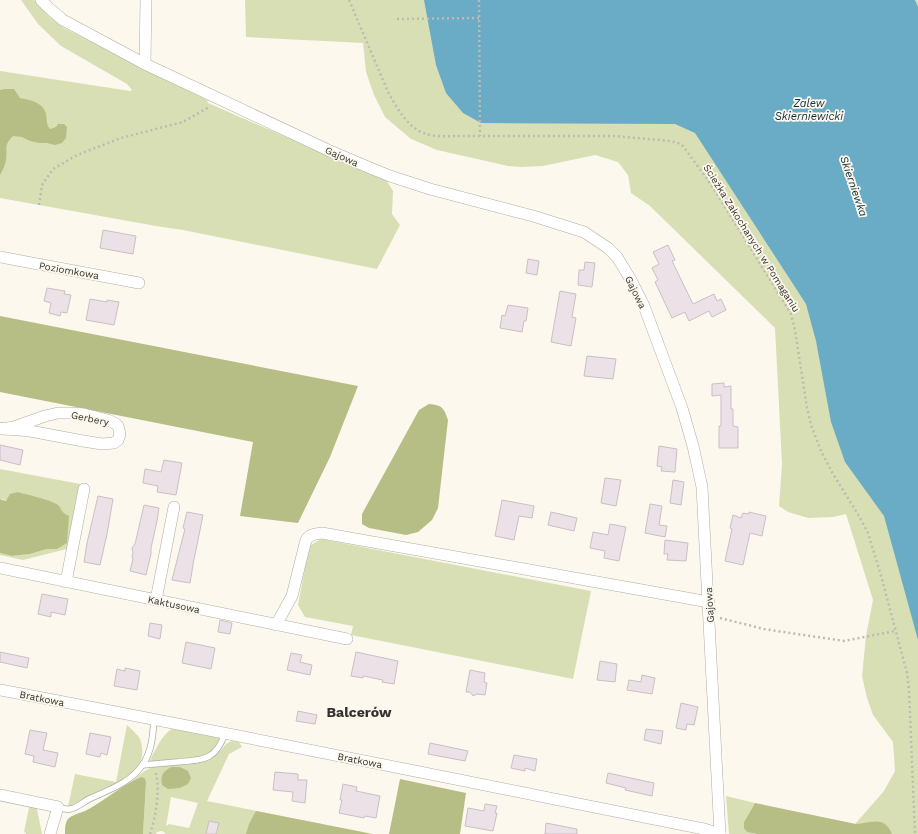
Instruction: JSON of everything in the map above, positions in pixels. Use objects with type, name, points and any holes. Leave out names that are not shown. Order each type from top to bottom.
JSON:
[{"type":"street","name":"Gajowa","points":[[41,0],[63,20],[145,64],[328,150],[390,176],[430,189],[584,232],[608,248],[617,257],[644,306],[682,408],[693,446],[702,487],[710,616],[720,834]]},
{"type":"street","points":[[145,64],[146,0]]},
{"type":"street","name":"Poziomkowa","points":[[0,257],[139,283]]},
{"type":"street","name":"Gerbery","points":[[58,413],[72,413],[84,414],[108,420],[116,424],[119,428],[120,435],[118,440],[114,443],[102,444],[30,431],[3,428],[14,427],[58,413]]},
{"type":"street","points":[[30,431],[34,431],[36,429],[36,419]]},
{"type":"street","points":[[66,582],[84,488]]},
{"type":"street","points":[[156,600],[174,507]]},
{"type":"street","points":[[276,625],[292,596],[306,540],[309,536],[322,533],[709,602]]},
{"type":"street","name":"Kaktusowa","points":[[0,568],[347,639]]},
{"type":"street","name":"Bratkowa","points":[[0,690],[225,733],[704,829],[720,834]]},
{"type":"street","points":[[0,796],[58,807],[50,834]]},
{"type":"lane","points":[[58,807],[71,809],[131,777],[143,765],[146,758],[150,747],[154,719]]},
{"type":"lane","points":[[143,765],[195,761],[210,756],[220,745],[225,733]]},
{"type":"path","name":"Ścieżka Zakochanych w Pomaganiu","points":[[349,0],[389,94],[408,122],[424,134],[432,136],[614,136],[671,141],[683,146],[712,186],[791,314],[796,330],[807,408],[811,425],[824,457],[868,533],[880,572],[908,679],[915,834]]},
{"type":"path","points":[[479,0],[480,136]]},
{"type":"path","points":[[397,20],[479,18]]},
{"type":"path","points":[[38,205],[42,185],[53,169],[77,155],[121,138],[183,122],[221,99]]},
{"type":"path","points":[[710,616],[764,629],[844,641],[895,631]]},
{"type":"path","points":[[150,834],[155,817],[158,786],[155,764]]},
{"type":"green space","points":[[21,0],[34,0],[50,17],[64,28],[207,100],[208,103],[387,181],[393,191],[392,214],[400,225],[377,269],[183,230],[0,198],[0,71],[130,91],[132,90],[127,84],[61,46],[38,24]]},
{"type":"green space","name":"Zalew Skierniewicki","points":[[245,0],[918,0],[918,834],[845,834],[884,791],[895,771],[893,742],[873,715],[862,676],[866,636],[873,600],[846,514],[833,517],[808,518],[788,512],[779,506],[782,464],[775,328],[650,206],[631,193],[628,175],[618,162],[595,155],[543,166],[508,166],[437,150],[411,139],[385,117],[374,95],[366,72],[363,43],[246,37]]},
{"type":"green space","points":[[14,89],[20,98],[39,104],[46,114],[47,124],[50,129],[56,127],[58,124],[64,124],[67,127],[66,138],[62,143],[55,145],[39,143],[22,137],[13,136],[6,147],[6,162],[0,175],[0,90]]},
{"type":"green space","points":[[0,316],[358,386],[330,457],[298,523],[240,516],[253,442],[0,392]]},
{"type":"green space","points":[[429,404],[437,405],[442,408],[448,420],[438,508],[432,520],[418,532],[406,535],[369,528],[362,524],[362,514],[419,410]]},
{"type":"green space","points":[[0,469],[80,484],[67,549],[23,560],[0,555],[0,553],[12,556],[30,554],[57,548],[67,543],[62,513],[30,496],[18,492],[6,501],[0,499]]},
{"type":"green space","points":[[18,492],[55,503],[62,512],[69,516],[67,543],[57,549],[47,549],[30,554],[12,556],[0,553],[0,499],[6,501],[10,494]]},
{"type":"green space","points":[[321,539],[591,591],[573,679],[351,635],[353,626],[305,617],[298,605],[309,546]]},
{"type":"green space","points":[[127,725],[140,738],[142,756],[139,764],[120,781],[68,807],[75,774],[116,782]]},
{"type":"green space","points":[[172,729],[214,736],[219,738],[219,742],[210,752],[199,757],[149,762],[162,739],[168,731]]},
{"type":"green space","points":[[229,742],[239,742],[242,747],[229,754],[207,801],[322,824],[320,834],[166,834],[162,831],[157,832],[156,834],[143,834],[146,783],[130,783],[153,767],[193,764],[206,761],[216,755]],"holes":[[[171,797],[198,803],[189,828],[169,824],[166,826]]]},
{"type":"green space","points":[[171,767],[180,767],[188,771],[191,778],[188,784],[180,788],[168,789],[162,785],[161,779],[163,774]]},
{"type":"green space","points":[[142,777],[145,779],[146,783],[143,834],[65,834],[68,819],[85,811],[127,784]]},
{"type":"green space","points":[[400,779],[466,793],[460,834],[389,834]]},
{"type":"green space","points":[[726,796],[755,803],[744,822],[747,832],[757,834],[729,834]]},
{"type":"green space","points":[[30,803],[35,805],[37,809],[42,834],[26,834],[24,832]]},
{"type":"green space","points":[[755,803],[856,824],[881,822],[889,828],[892,834],[757,834],[747,832],[744,828],[744,822]]},
{"type":"green space","points":[[256,811],[373,834],[246,834],[249,824]]},
{"type":"water","name":"Zalew Skierniewicki","points":[[424,0],[915,0],[918,7],[918,640],[884,516],[845,462],[831,422],[816,341],[806,304],[695,133],[675,124],[481,123],[463,113],[446,93],[436,65]]},
{"type":"building","points":[[103,230],[136,236],[133,254],[100,248]]},
{"type":"building","points":[[668,245],[675,260],[672,261],[693,304],[714,294],[717,301],[721,299],[726,310],[712,317],[709,311],[689,321],[685,312],[672,318],[655,282],[658,280],[652,268],[659,264],[653,252]]},
{"type":"building","points":[[528,259],[539,261],[537,275],[526,273]]},
{"type":"building","points":[[585,262],[595,263],[592,287],[578,285],[579,270],[584,270]]},
{"type":"building","points":[[47,288],[65,291],[64,294],[71,295],[67,313],[61,312],[60,316],[49,313],[51,303],[44,301]]},
{"type":"building","points":[[560,291],[576,294],[572,317],[576,318],[571,346],[551,342]]},
{"type":"building","points":[[90,299],[107,302],[107,300],[119,302],[114,325],[86,320]]},
{"type":"building","points":[[508,305],[528,308],[526,321],[524,321],[522,332],[500,328],[502,315],[505,316]]},
{"type":"building","points":[[587,356],[616,359],[613,379],[584,376]]},
{"type":"building","points":[[724,383],[724,387],[731,386],[731,409],[733,409],[733,426],[738,427],[738,448],[719,448],[721,395],[712,396],[712,384]]},
{"type":"building","points":[[0,445],[23,450],[20,465],[0,460]]},
{"type":"building","points":[[659,446],[677,449],[675,472],[661,471],[662,467],[657,466]]},
{"type":"building","points":[[164,460],[182,463],[176,495],[157,492],[158,486],[143,483],[145,469],[161,472]]},
{"type":"building","points":[[605,478],[621,480],[616,506],[601,503]]},
{"type":"building","points":[[673,480],[684,482],[681,505],[670,503]]},
{"type":"building","points":[[98,496],[113,499],[100,565],[84,562]]},
{"type":"building","points":[[502,500],[534,506],[532,518],[519,516],[514,540],[495,536]]},
{"type":"building","points":[[650,504],[662,506],[659,525],[667,526],[665,537],[645,533]]},
{"type":"building","points":[[144,505],[159,508],[146,575],[130,571],[133,559],[132,548],[135,544]]},
{"type":"building","points":[[187,512],[203,515],[190,583],[172,580],[185,529],[183,528]]},
{"type":"building","points":[[551,512],[577,518],[574,531],[548,525]]},
{"type":"building","points":[[749,512],[766,516],[762,536],[750,533],[743,565],[725,561],[732,529],[730,528],[733,515],[741,518],[743,513],[749,514]]},
{"type":"building","points":[[610,524],[626,527],[619,561],[604,558],[605,551],[590,548],[593,532],[608,535]]},
{"type":"building","points":[[665,540],[688,543],[686,561],[667,560],[668,554],[664,554]]},
{"type":"building","points":[[42,594],[68,599],[65,615],[51,612],[51,617],[38,614]]},
{"type":"building","points":[[220,620],[232,623],[230,634],[218,632]]},
{"type":"building","points":[[150,623],[162,625],[160,639],[148,636]]},
{"type":"building","points":[[186,642],[215,648],[211,669],[182,663]]},
{"type":"building","points":[[0,652],[29,658],[27,668],[0,662]]},
{"type":"building","points":[[356,652],[398,661],[394,684],[363,676],[363,678],[351,676]]},
{"type":"building","points":[[291,653],[302,655],[300,662],[312,665],[310,675],[287,670]]},
{"type":"building","points":[[600,661],[617,664],[615,682],[597,680]]},
{"type":"building","points":[[125,668],[140,671],[137,690],[114,686],[117,669],[125,671]]},
{"type":"building","points":[[470,670],[485,673],[484,682],[487,683],[485,695],[477,694],[473,696],[470,692],[466,692]]},
{"type":"building","points":[[642,675],[655,678],[652,694],[627,690],[629,680],[641,682]]},
{"type":"building","points":[[681,703],[698,707],[694,725],[687,724],[686,730],[676,728]]},
{"type":"building","points":[[298,711],[317,715],[315,724],[296,721]]},
{"type":"building","points":[[646,729],[663,731],[661,744],[644,740]]},
{"type":"building","points":[[30,730],[47,733],[43,750],[58,753],[55,767],[33,762],[34,756],[25,754]]},
{"type":"building","points":[[90,733],[111,737],[107,755],[101,753],[100,757],[86,754]]},
{"type":"building","points":[[430,743],[468,751],[465,761],[428,754]]},
{"type":"building","points":[[514,755],[537,759],[535,771],[525,768],[525,771],[511,768]]},
{"type":"building","points":[[275,772],[298,774],[298,780],[307,780],[305,803],[292,801],[293,792],[273,790]]},
{"type":"building","points":[[608,773],[654,783],[652,796],[625,790],[626,788],[606,783]]},
{"type":"building","points":[[343,784],[357,787],[356,791],[380,796],[376,818],[365,816],[364,818],[339,813]]},
{"type":"building","points":[[485,804],[497,806],[493,831],[465,826],[468,808],[484,811]]},
{"type":"building","points":[[209,821],[219,823],[216,834],[206,834]]},
{"type":"building","points":[[546,823],[577,829],[577,834],[545,834]]},
{"type":"district","name":"Balcerów","points":[[359,712]]},
{"type":"water label","name":"Skierniewka","points":[[854,186]]}]
